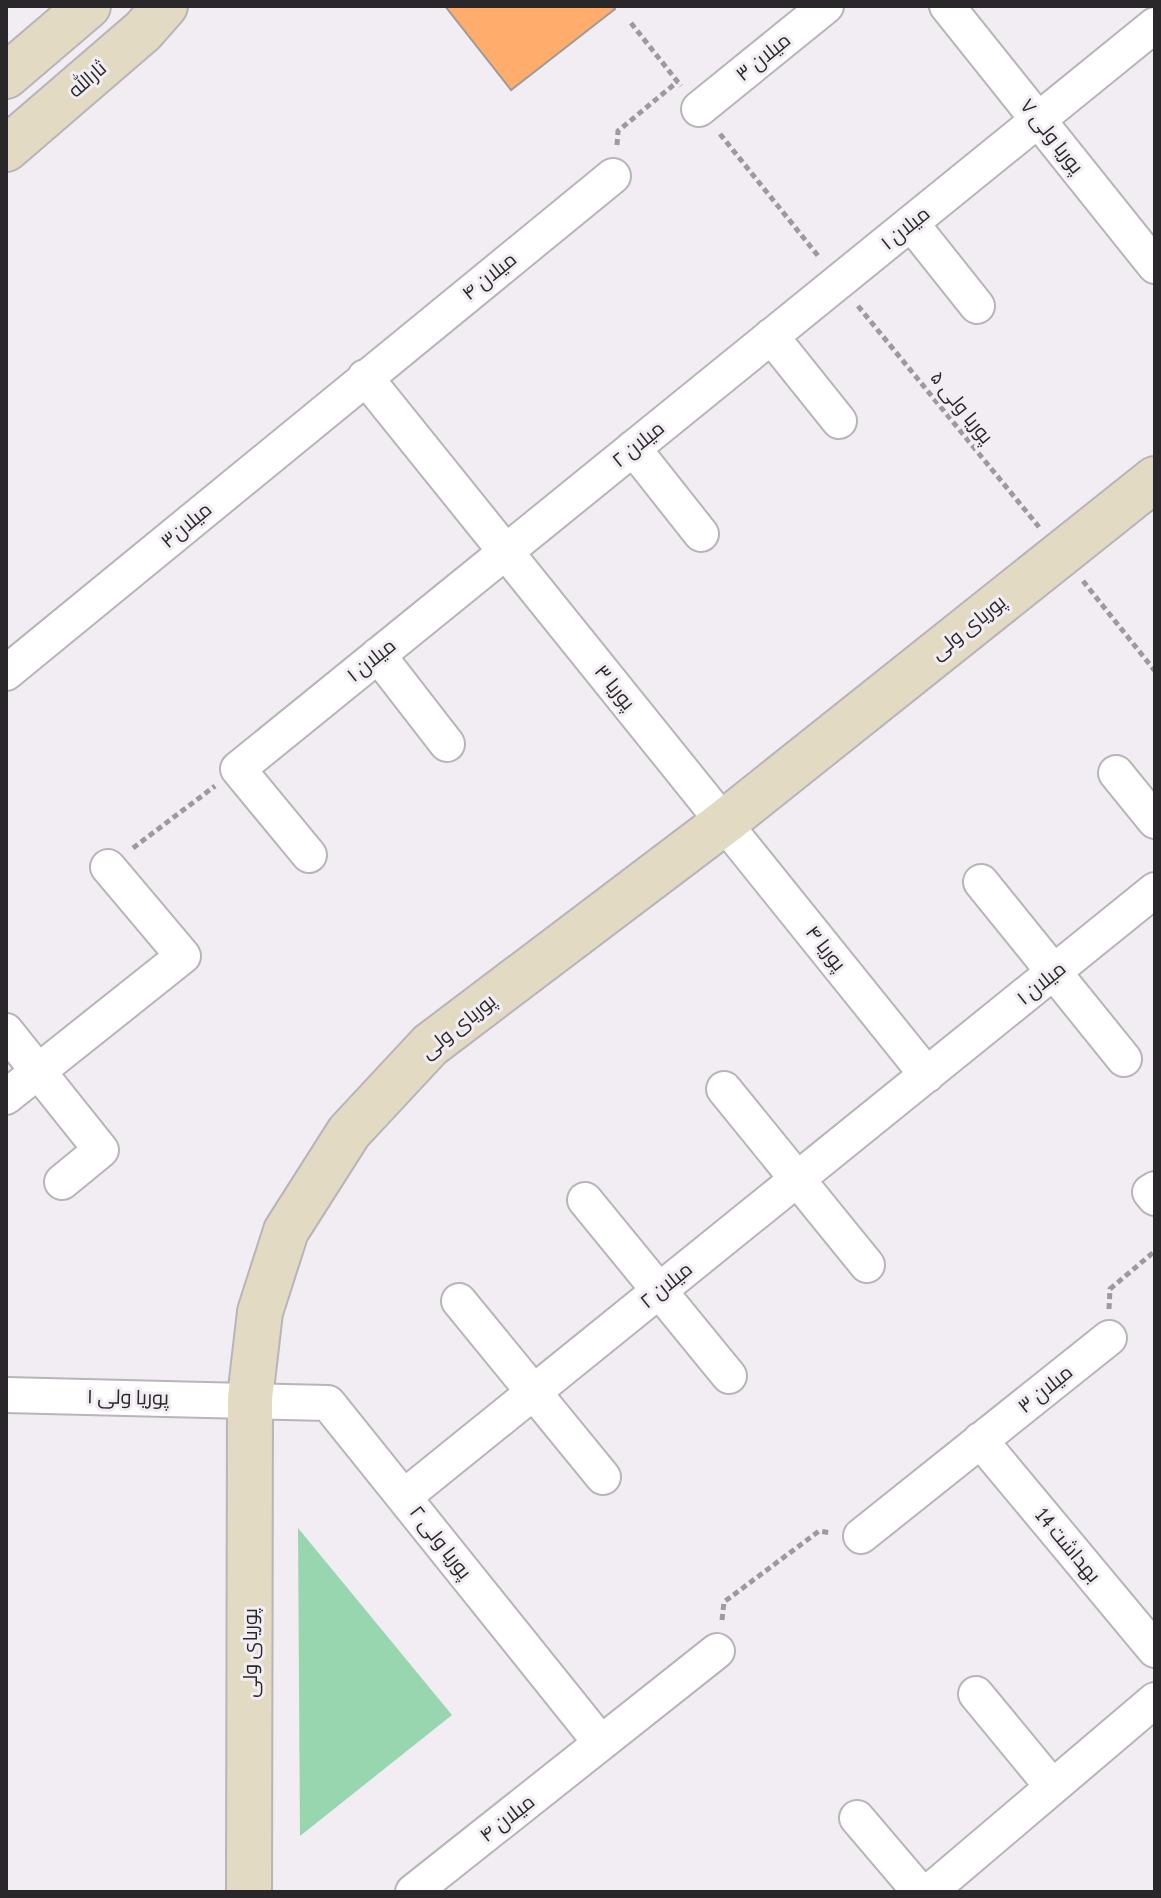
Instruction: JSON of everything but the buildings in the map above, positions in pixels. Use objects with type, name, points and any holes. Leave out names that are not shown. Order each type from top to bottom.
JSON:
[{"type":"street","points":[[6,76],[88,6]]},
{"type":"street","name":"ثارالله","points":[[6,149],[143,31],[165,6]]},
{"type":"street","name":"میلان ۳","points":[[699,109],[826,6]]},
{"type":"street","name":"پوریا ولی ۷","points":[[947,6],[1155,266]]},
{"type":"street","points":[[1039,119],[1155,25]]},
{"type":"street","name":"میلان ۱","points":[[771,336],[1039,119]]},
{"type":"street","name":"میلان ۴","points":[[365,377],[613,176]]},
{"type":"street","points":[[911,223],[977,306]]},
{"type":"street","points":[[771,336],[839,421]]},
{"type":"street","name":"میلان ۲","points":[[505,552],[771,336]]},
{"type":"street","name":"پوریا ۳","points":[[365,377],[726,821]]},
{"type":"street","name":"میلان۳","points":[[6,673],[365,377]]},
{"type":"street","points":[[633,448],[701,534]]},
{"type":"street","name":"پوریای ولی","points":[[249,1892],[250,1398],[260,1312],[286,1231],[349,1132],[430,1045],[726,821],[1155,479]]},
{"type":"street","name":"میلان ۱","points":[[238,769],[505,552]]},
{"type":"street","points":[[378,655],[447,744]]},
{"type":"street","points":[[238,769],[309,855]]},
{"type":"street","points":[[1116,773],[1155,821]]},
{"type":"street","name":"پوریا ۴","points":[[726,821],[927,1075]]},
{"type":"street","points":[[6,1097],[183,956],[108,867]]},
{"type":"street","points":[[981,882],[1124,1059]]},
{"type":"street","name":"میلان ۱","points":[[927,1075],[1155,890]]},
{"type":"street","points":[[6,1031],[101,1150],[62,1182]]},
{"type":"street","name":"میلان ۲","points":[[405,1496],[927,1075]]},
{"type":"street","points":[[724,1089],[867,1265]]},
{"type":"street","points":[[1155,1189],[1150,1192],[1155,1198]]},
{"type":"street","points":[[585,1200],[729,1376]]},
{"type":"street","points":[[459,1301],[603,1477]]},
{"type":"street","name":"میلان ۳","points":[[980,1440],[1109,1338]]},
{"type":"street","name":"پوریا ولی ۱","points":[[6,1395],[250,1398]]},
{"type":"street","name":"پوریا ولی ۲","points":[[250,1398],[328,1403],[601,1743]]},
{"type":"street","points":[[861,1536],[980,1440]]},
{"type":"street","name":"بهداشت 14","points":[[980,1440],[1155,1650]]},
{"type":"street","points":[[601,1743],[717,1651]]},
{"type":"street","points":[[976,1694],[1051,1785]]},
{"type":"street","points":[[929,1892],[1051,1785],[1155,1700]]},
{"type":"street","name":"میلان ۴","points":[[413,1892],[601,1743]]},
{"type":"street","points":[[857,1818],[920,1892]]},
{"type":"path","name":"پوریا ولی ۵","points":[[631,23],[1155,671]]},
{"type":"path","points":[[613,176],[618,131],[677,82]]},
{"type":"path","points":[[108,867],[238,769]]},
{"type":"path","points":[[1109,1338],[1110,1289],[1155,1251]]},
{"type":"path","points":[[717,1651],[724,1602],[819,1531],[861,1536]]},
{"type":"green space","points":[[298,1528],[452,1715],[300,1836]]}]
